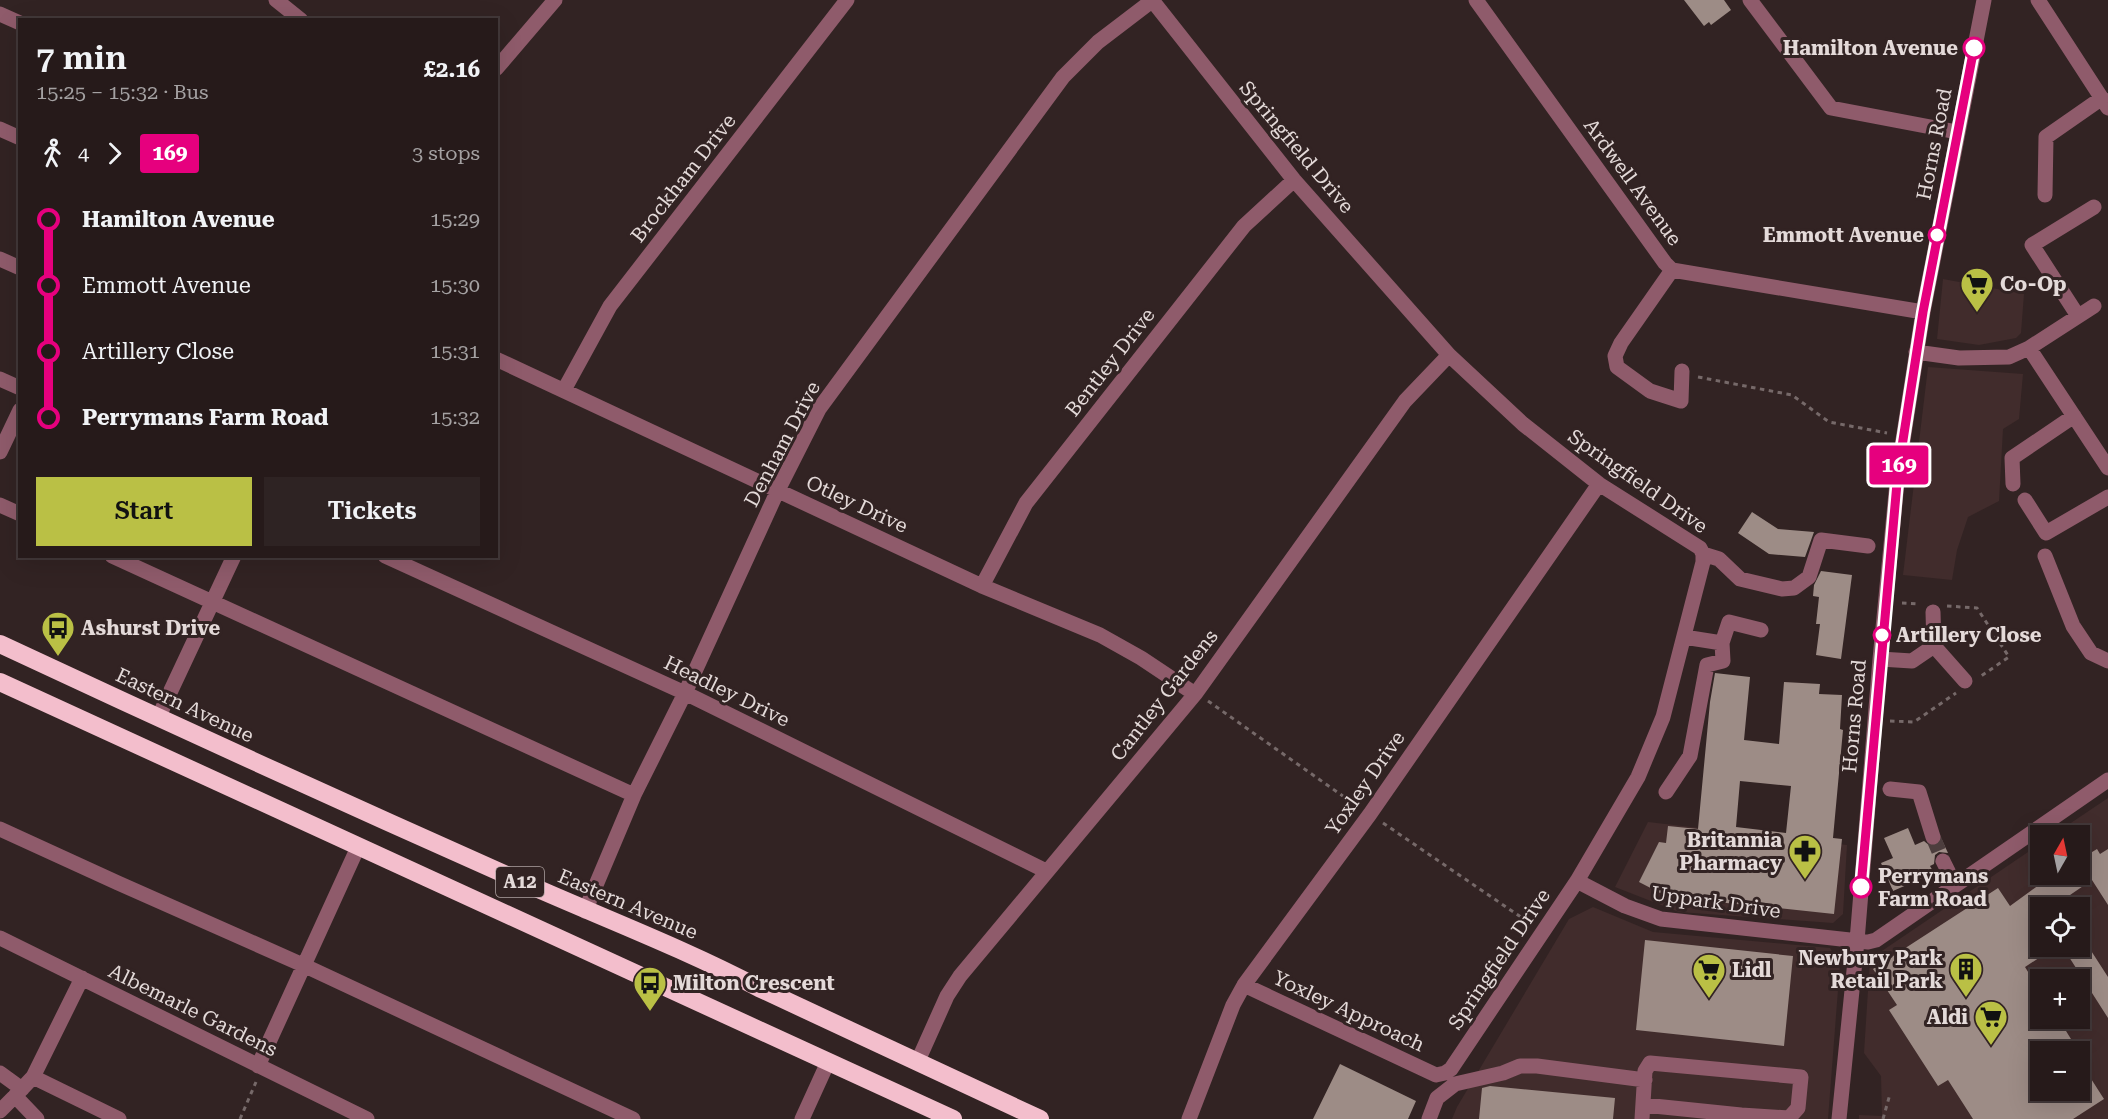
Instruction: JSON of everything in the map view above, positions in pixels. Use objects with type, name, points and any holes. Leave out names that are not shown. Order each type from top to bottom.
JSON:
[{"type":"highway","name":"Eastern Avenue","points":[[0,644],[585,911],[721,969],[1040,1119]]},
{"type":"highway","name":"A12","points":[[0,682],[953,1119]]},
{"type":"street","points":[[276,0],[298,18]]},
{"type":"street","points":[[498,67],[555,0]]},
{"type":"street","name":"Brockham Drive","points":[[564,390],[610,306],[847,0]]},
{"type":"street","name":"Springfield Drive","points":[[1152,0],[1294,180],[1449,355],[1523,424],[1599,484],[1700,548],[1703,554],[1704,562],[1663,717],[1638,777],[1577,880],[1451,1069],[1436,1075]]},
{"type":"street","name":"Denham Drive","points":[[585,911],[634,795],[685,693],[778,490],[819,409],[1063,77],[1098,42],[1152,0]]},
{"type":"street","name":"Ardwell Avenue","points":[[1476,0],[1672,270],[1923,312]]},
{"type":"street","points":[[1750,0],[1831,108],[1957,132]]},
{"type":"street","name":"Horns Road","points":[[1839,1119],[1857,941],[1880,659],[1903,436],[1923,312],[1984,0]]},
{"type":"street","points":[[2038,0],[2105,103],[2046,136],[2045,195]]},
{"type":"street","points":[[0,14],[18,22]]},
{"type":"street","points":[[0,129],[18,137]]},
{"type":"street","name":"Bentley Drive","points":[[982,586],[1026,503],[1244,226],[1294,180]]},
{"type":"street","points":[[2079,316],[2032,244],[2094,207]]},
{"type":"street","points":[[0,259],[18,267]]},
{"type":"street","points":[[1672,270],[1615,356],[1617,367],[1650,392],[1681,401],[1682,377]]},
{"type":"street","points":[[1916,352],[1959,358],[2009,357],[2029,348],[2094,306]]},
{"type":"street","points":[[2029,348],[2108,468]]},
{"type":"street","name":"Cantley Gardens","points":[[917,1063],[947,996],[960,976],[1195,694],[1405,401],[1449,355]]},
{"type":"street","name":"Otley Drive","points":[[498,359],[982,586],[1100,635],[1141,658],[1195,694]]},
{"type":"street","points":[[0,379],[18,387]]},
{"type":"street","points":[[0,452],[18,414]]},
{"type":"street","points":[[2013,484],[2012,458],[2074,416]]},
{"type":"street","name":"Yoxley Drive","points":[[1189,1119],[1233,1005],[1244,985],[1370,814],[1599,484]]},
{"type":"street","points":[[2025,500],[2046,533],[2108,497]]},
{"type":"street","points":[[0,505],[18,513]]},
{"type":"street","points":[[1703,554],[1719,559],[1740,579],[1782,589],[1794,588],[1809,577],[1821,540],[1868,546]]},
{"type":"street","points":[[2045,556],[2073,626],[2091,653],[2108,661]]},
{"type":"street","points":[[116,558],[634,795]]},
{"type":"street","points":[[158,718],[233,558]]},
{"type":"street","name":"Headley Drive","points":[[389,558],[685,693],[1046,871]]},
{"type":"street","points":[[1933,612],[1934,646],[1965,681]]},
{"type":"street","points":[[1666,792],[1690,756],[1707,666],[1723,661],[1722,643],[1729,622],[1761,630]]},
{"type":"street","points":[[1684,637],[1722,643]]},
{"type":"street","points":[[1880,659],[1912,661],[1934,646]]},
{"type":"street","points":[[1857,941],[1876,940],[2108,780]]},
{"type":"street","points":[[1890,789],[1919,792],[1933,837]]},
{"type":"street","points":[[0,829],[118,884],[303,965],[633,1119]]},
{"type":"street","points":[[260,1067],[303,965],[358,847]]},
{"type":"street","points":[[1943,861],[1955,885]]},
{"type":"street","name":"Uppark Drive","points":[[1577,880],[1633,910],[1660,919],[1857,941]]},
{"type":"street","name":"Albemarle Gardens","points":[[0,938],[367,1119]]},
{"type":"street","points":[[0,1111],[33,1077],[82,978]]},
{"type":"street","name":"Yoxley Approach","points":[[1244,985],[1436,1075]]},
{"type":"street","points":[[802,1119],[828,1062]]},
{"type":"street","points":[[1650,1063],[1801,1077],[1798,1108],[1789,1118],[1643,1112],[1645,1071],[1650,1063]]},
{"type":"street","points":[[1429,1119],[1437,1098],[1455,1084],[1503,1073],[1520,1066],[1537,1065],[1645,1080]]},
{"type":"street","points":[[0,1073],[19,1092],[38,1119]]},
{"type":"street","points":[[33,1077],[119,1119]]},
{"type":"path","points":[[1682,377],[1692,376],[1792,395],[1829,423],[1903,436]]},
{"type":"path","points":[[240,1119],[260,1067]]},
{"type":"path","points":[[1883,1119],[1890,1094]]},
{"type":"shaded area","points":[[1943,279],[2024,294],[2021,333],[2016,338],[1979,345],[1937,339]]},
{"type":"shaded area","points":[[1928,367],[2023,374],[2019,419],[2003,429],[1999,501],[1968,517],[1957,550],[1952,580],[1903,575]]},
{"type":"shaded area","points":[[2108,798],[2108,1119],[1859,1119],[1859,1115],[1882,1116],[1881,1076],[1864,1053],[1870,959],[2030,851],[2030,885],[2090,885],[2090,825],[2068,825]]},
{"type":"shaded area","points":[[1648,822],[1847,845],[1843,914],[1833,923],[1679,912],[1615,887]]},
{"type":"shaded area","points":[[1593,907],[1653,932],[1830,948],[1840,964],[1828,1119],[1452,1119],[1569,919]]},
{"type":"building","points":[[1684,0],[1724,0],[1731,10],[1711,25],[1709,22],[1704,26]]},
{"type":"building","points":[[1752,512],[1778,529],[1814,532],[1805,557],[1769,554],[1738,533]]},
{"type":"building","points":[[1821,571],[1852,575],[1841,659],[1816,655],[1820,624],[1816,624],[1819,597],[1813,596],[1814,585]]},
{"type":"building","points":[[1715,673],[1750,677],[1744,740],[1779,744],[1784,682],[1820,684],[1819,694],[1842,695],[1840,729],[1843,730],[1833,838],[1842,839],[1834,914],[1770,907],[1769,912],[1745,910],[1746,905],[1668,897],[1639,882],[1659,842],[1666,843],[1668,826],[1698,829],[1710,702]],"holes":[[[1740,781],[1791,786],[1786,833],[1736,827]]]},
{"type":"building","points":[[1908,828],[1915,845],[1924,841],[1930,846],[1935,846],[1942,840],[1948,853],[1939,852],[1935,855],[1934,864],[1930,866],[1934,873],[1893,891],[1881,863],[1893,858],[1884,838]]},
{"type":"building","name":"Newbury Park Retail Park","points":[[2097,849],[2100,854],[2108,849],[2108,905],[2092,880],[2090,881],[2090,853]]},
{"type":"building","name":"Newbury Park Retail Park","points":[[2039,885],[2085,885],[2067,897],[2030,897],[2030,957],[2040,957],[2025,967],[2030,975],[2030,1029],[2065,1029],[2072,1041],[2030,1041],[2030,1101],[2090,1101],[2090,1077],[2104,1099],[2073,1119],[1973,1119],[1948,1080],[1938,1086],[1889,1010],[1897,1005],[1873,969],[1998,888],[2010,906]]},
{"type":"building","points":[[1645,940],[1793,956],[1784,1046],[1636,1030]]},
{"type":"building","points":[[2090,949],[2108,977],[2108,1018],[2090,990],[2090,969],[2077,969],[2069,957],[2090,957]]},
{"type":"building","points":[[1340,1064],[1416,1101],[1408,1119],[1313,1119]]},
{"type":"building","points":[[1490,1086],[1615,1098],[1613,1119],[1479,1119],[1482,1088]]},
{"type":"tunnel","points":[[1933,837],[1943,861]]},
{"type":"bus line","name":"169","points":[[1861,887],[1898,472],[1923,312],[1974,48]]},
{"type":"place","name":"Hamilton Avenue","points":[[1974,48]]},
{"type":"place","name":"Emmott Avenue","points":[[1937,235]]},
{"type":"place","name":"Co-Op","points":[[1977,313]]},
{"type":"place","name":"Artillery Close","points":[[1882,635]]},
{"type":"place","name":"Ashurst Drive","points":[[58,657]]},
{"type":"place","name":"Britannia Pharmacy","points":[[1805,880]]},
{"type":"place","name":"Perrymans Farm Road","points":[[1861,887]]},
{"type":"place","name":"Newbury Park Retail Park","points":[[1966,998]]},
{"type":"place","name":"Lidl","points":[[1709,999]]},
{"type":"place","name":"Milton Crescent","points":[[650,1012]]},
{"type":"place","name":"Aldi","points":[[1991,1046]]}]
